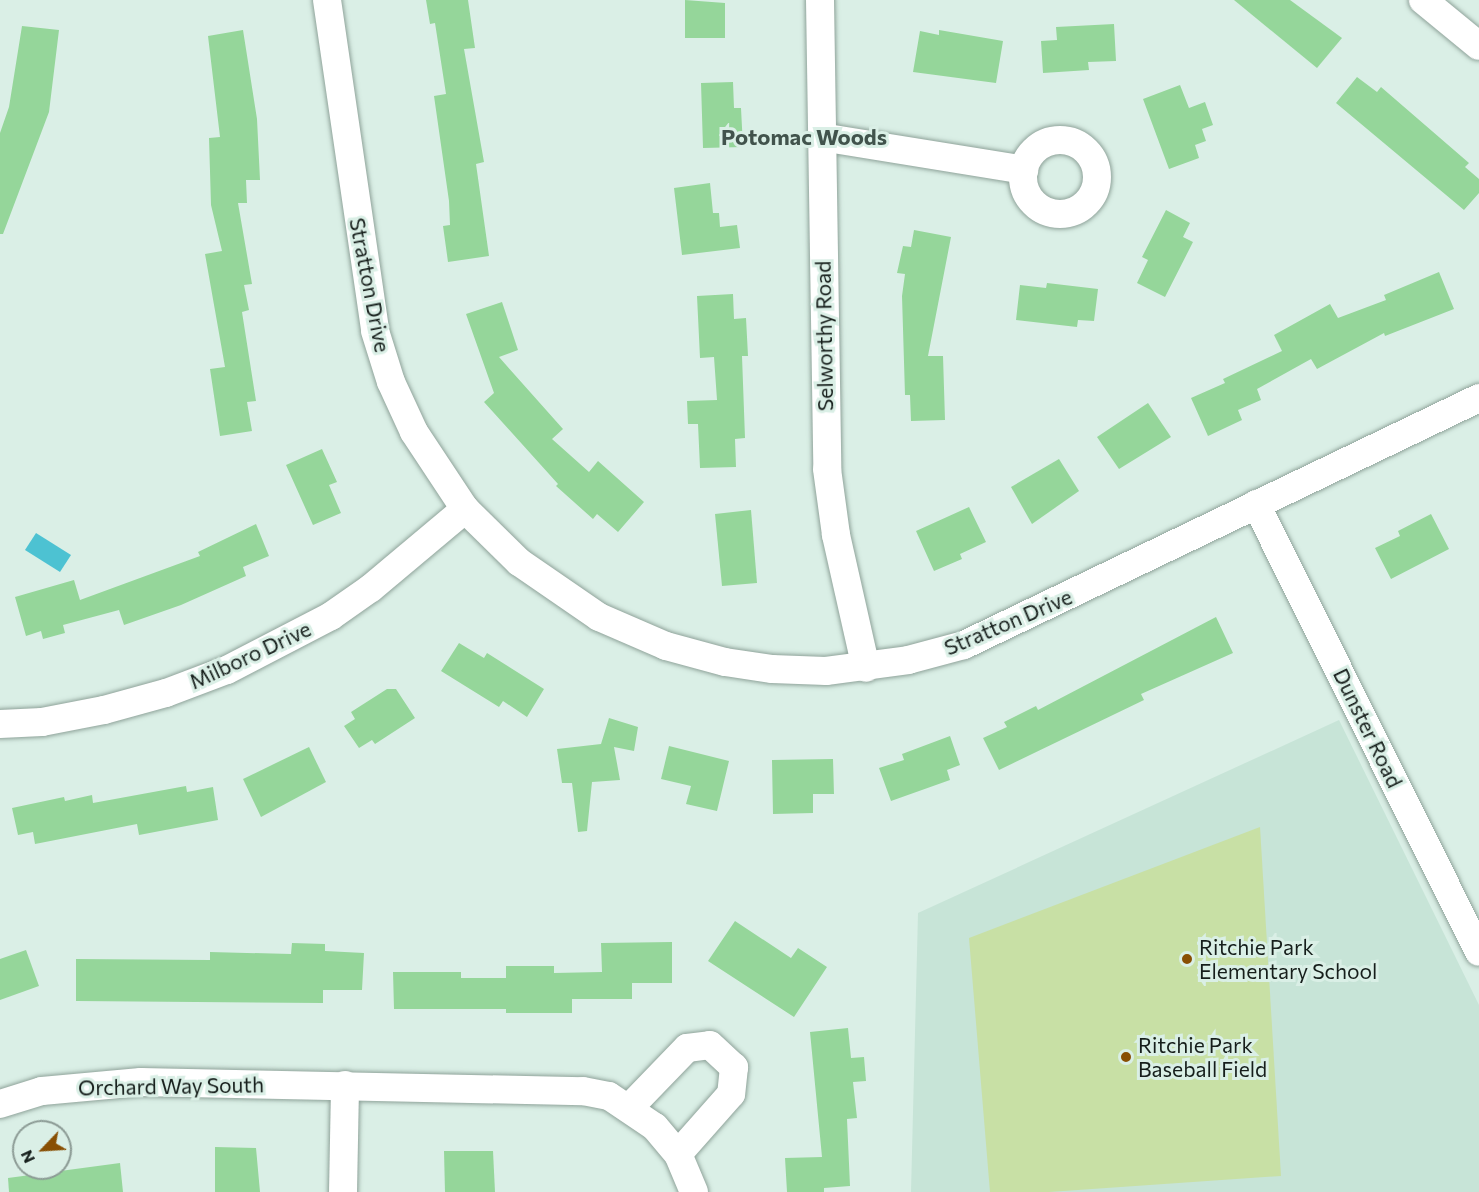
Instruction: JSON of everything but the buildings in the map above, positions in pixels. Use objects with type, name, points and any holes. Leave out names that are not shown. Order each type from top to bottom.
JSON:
[{"type":"street","name":"Stratton Drive","points":[[327,0],[375,330],[391,382],[414,432],[465,509],[541,580],[632,633],[725,662],[772,669],[866,668],[964,645],[1479,398]]},
{"type":"street","name":"Selworthy Road","points":[[820,0],[826,469],[836,535],[866,668]]},
{"type":"street","points":[[1423,0],[1479,46]]},
{"type":"street","points":[[821,136],[1024,170]]},
{"type":"street","name":"Dunster Road","points":[[1256,504],[1479,952]]},
{"type":"street","name":"Milboro Drive","points":[[0,724],[42,722],[104,710],[166,693],[227,669],[331,616],[372,588],[465,509]]},
{"type":"street","points":[[630,1107],[687,1048],[710,1045],[734,1067],[731,1094],[678,1154]]},
{"type":"street","name":"Orchard Way South","points":[[0,1104],[42,1091],[131,1082],[555,1089],[609,1096],[630,1107],[678,1154],[694,1192]]},
{"type":"street","points":[[343,1192],[345,1085]]},
{"type":"shaded area","name":"Ritchie Park Elementary School","points":[[1339,720],[1479,1005],[1479,1192],[911,1192],[918,913]]},
{"type":"green space","name":"Ritchie Park Baseball Field","points":[[1260,827],[1281,1176],[1049,1192],[990,1192],[969,938]]},
{"type":"water","points":[[36,533],[71,555],[60,572],[25,550]]},
{"type":"place","name":"Ritchie Park Elementary School","points":[[1187,959]]},
{"type":"place","name":"Ritchie Park Baseball Field","points":[[1126,1057]]},
{"type":"district","name":"Potomac Woods","points":[[804,137]]}]
